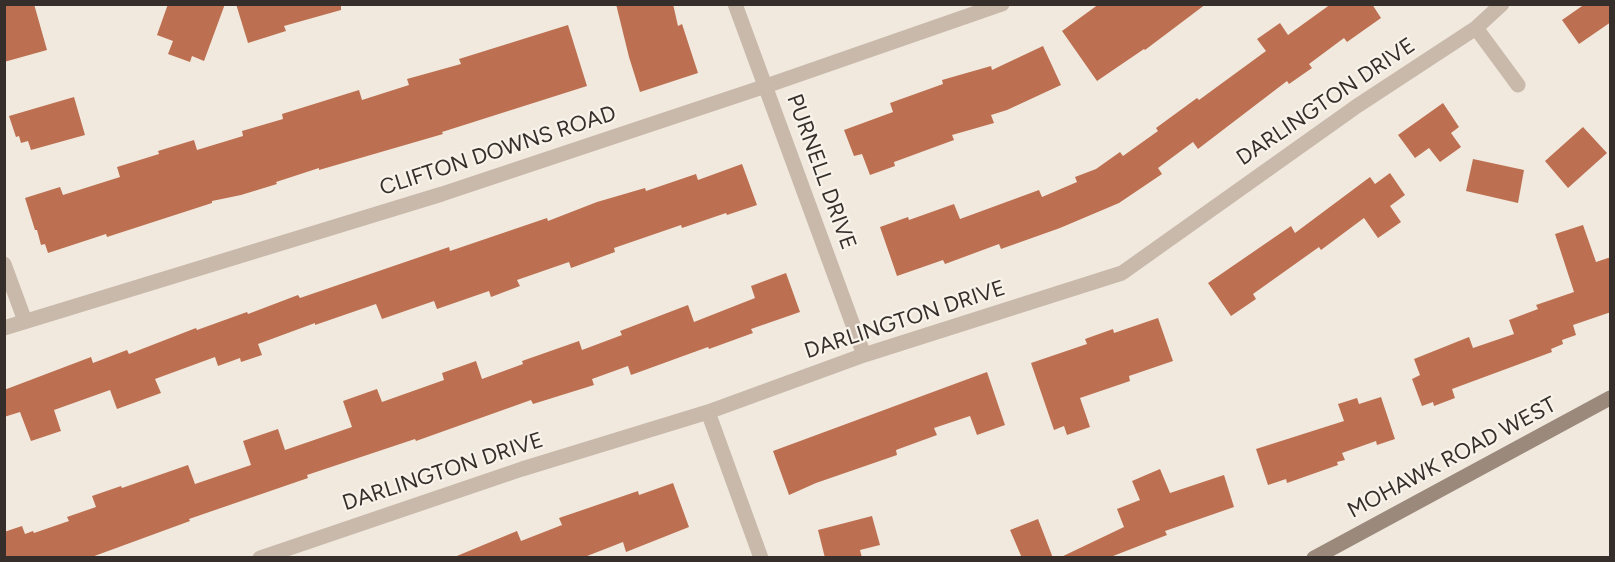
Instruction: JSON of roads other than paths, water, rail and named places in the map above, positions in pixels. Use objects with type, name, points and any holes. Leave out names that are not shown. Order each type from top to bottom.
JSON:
[{"type":"main road","name":"MOHAWK ROAD WEST","points":[[1314,558],[1611,399]]},
{"type":"street","name":"PURNELL DRIVE","points":[[735,4],[864,355]]},
{"type":"street","name":"CLIFTON DOWNS ROAD","points":[[4,328],[442,194],[766,86],[1002,4]]},
{"type":"street","name":"DARLINGTON DRIVE","points":[[260,558],[522,469],[708,412],[864,355],[1122,273],[1356,106],[1476,28],[1502,4]]},
{"type":"street","points":[[1476,28],[1518,85]]},
{"type":"street","points":[[4,264],[26,321]]},
{"type":"street","points":[[708,412],[761,558]]}]
